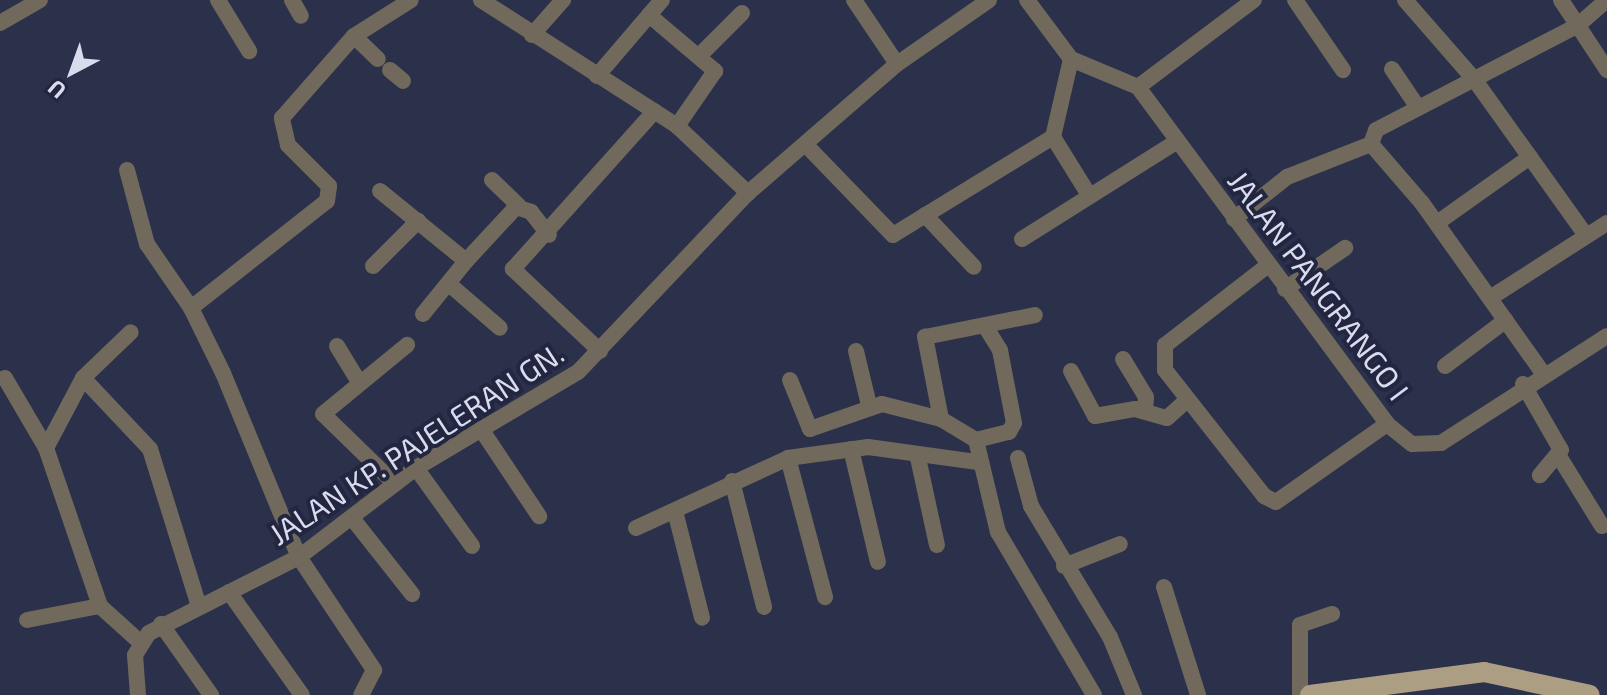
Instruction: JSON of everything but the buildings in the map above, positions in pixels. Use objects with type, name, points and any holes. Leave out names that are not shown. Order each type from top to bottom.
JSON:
[{"type":"main road","points":[[1310,695],[1484,672],[1590,695]]},
{"type":"street","points":[[0,23],[40,0]]},
{"type":"street","points":[[218,0],[249,51]]},
{"type":"street","points":[[292,0],[301,16]]},
{"type":"street","points":[[191,308],[330,196],[280,123],[354,36],[411,0]]},
{"type":"street","points":[[481,0],[677,126],[748,193]]},
{"type":"street","points":[[532,35],[563,0]]},
{"type":"street","points":[[597,76],[662,0]]},
{"type":"street","points":[[854,0],[897,64]]},
{"type":"street","name":"JALAN KP. PAJELERAN GN.","points":[[141,643],[161,624],[299,557],[416,468],[564,382],[600,351],[748,193],[897,64],[989,0]]},
{"type":"street","points":[[1027,0],[1071,59],[1138,87],[1254,0]]},
{"type":"street","points":[[1295,0],[1343,70]]},
{"type":"street","points":[[1405,0],[1474,79],[1585,234]]},
{"type":"street","points":[[1561,0],[1607,70]]},
{"type":"street","points":[[1234,219],[1287,177],[1371,144],[1376,130],[1417,106],[1577,26],[1607,0]]},
{"type":"street","points":[[701,54],[742,13]]},
{"type":"street","points":[[649,15],[701,54],[715,78],[677,126]]},
{"type":"street","points":[[354,36],[390,70]]},
{"type":"street","points":[[1071,59],[1053,137],[1089,195]]},
{"type":"street","points":[[1392,69],[1417,106]]},
{"type":"street","name":"JALAN PANGRANGO I","points":[[1138,87],[1267,266],[1387,424],[1427,448],[1523,384],[1607,336]]},
{"type":"street","points":[[600,351],[513,271],[549,235],[655,111]]},
{"type":"street","points":[[806,145],[886,232],[925,215],[1053,137]]},
{"type":"street","points":[[1022,239],[1176,142]]},
{"type":"street","points":[[1371,144],[1437,223],[1543,373]]},
{"type":"street","points":[[1437,223],[1530,157]]},
{"type":"street","points":[[127,170],[147,246],[191,308],[299,557],[339,622],[374,670],[361,695]]},
{"type":"street","points":[[492,180],[549,235]]},
{"type":"street","points":[[380,191],[466,261]]},
{"type":"street","points":[[423,314],[466,261],[519,206]]},
{"type":"street","points":[[925,215],[974,267]]},
{"type":"street","points":[[373,266],[418,221]]},
{"type":"street","points":[[1490,298],[1585,234],[1607,223]]},
{"type":"street","points":[[1285,289],[1345,248]]},
{"type":"street","points":[[1267,266],[1165,345],[1165,370],[1276,502],[1387,424]]},
{"type":"street","points":[[449,284],[500,328]]},
{"type":"street","points":[[941,419],[925,337],[963,326],[986,328],[1035,315]]},
{"type":"street","points":[[1445,366],[1506,320]]},
{"type":"street","points":[[790,380],[810,429],[869,405],[941,419],[976,440],[1009,432],[1014,423],[1000,350],[986,328]]},
{"type":"street","points":[[46,448],[83,378],[131,332]]},
{"type":"street","points":[[395,484],[323,417],[359,382],[407,345]]},
{"type":"street","points":[[337,346],[359,382]]},
{"type":"street","points":[[856,351],[869,405]]},
{"type":"street","points":[[1123,359],[1146,397],[1145,411]]},
{"type":"street","points":[[1071,371],[1090,414],[1145,411],[1167,418],[1188,399]]},
{"type":"street","points":[[5,378],[46,448],[100,606],[141,643],[138,695]]},
{"type":"street","points":[[83,378],[150,449],[199,606]]},
{"type":"street","points":[[1523,384],[1560,458],[1602,526]]},
{"type":"street","points":[[481,429],[539,516]]},
{"type":"street","points":[[976,440],[978,462],[998,532],[1094,695]]},
{"type":"street","points":[[636,528],[732,481],[788,458],[851,449],[978,462]]},
{"type":"street","points":[[851,449],[878,562]]},
{"type":"street","points":[[788,458],[825,597]]},
{"type":"street","points":[[918,458],[937,545]]},
{"type":"street","points":[[1018,458],[1031,506],[1064,566],[1110,637],[1134,695]]},
{"type":"street","points":[[1540,475],[1560,458]]},
{"type":"street","points":[[416,468],[472,546]]},
{"type":"street","points":[[732,481],[764,607]]},
{"type":"street","points":[[675,511],[702,618]]},
{"type":"street","points":[[352,518],[412,594]]},
{"type":"street","points":[[1064,566],[1120,544]]},
{"type":"street","points":[[1164,587],[1198,695]]},
{"type":"street","points":[[229,592],[302,695]]},
{"type":"street","points":[[27,620],[100,606]]},
{"type":"street","points":[[1300,695],[1300,625],[1332,614]]},
{"type":"street","points":[[161,624],[211,695]]}]
